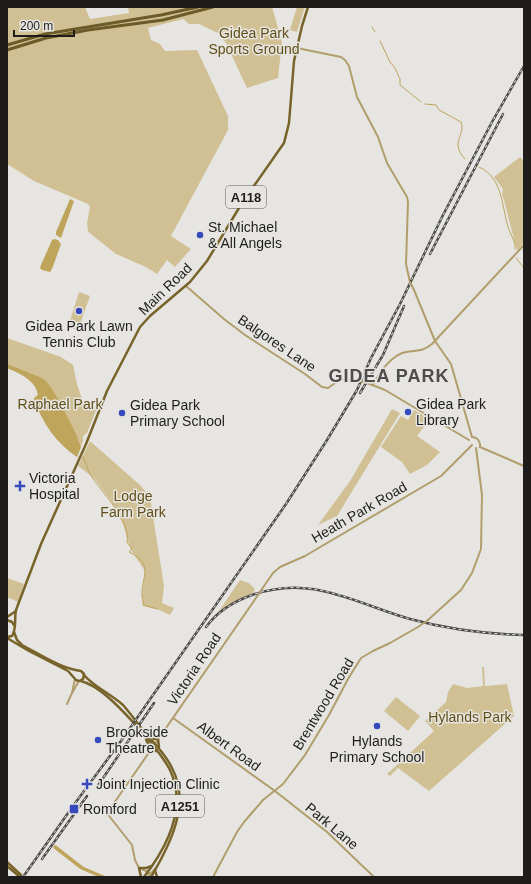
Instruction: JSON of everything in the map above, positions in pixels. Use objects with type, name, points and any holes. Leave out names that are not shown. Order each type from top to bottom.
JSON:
[{"type":"highway","points":[[7,45],[44,34],[161,15],[198,7]]},
{"type":"highway","points":[[7,50],[43,38],[88,30],[163,20],[214,7]]},
{"type":"main road","name":"Main Road","points":[[16,610],[37,554],[110,385],[140,328],[150,316],[186,286],[210,256],[242,203],[284,143],[289,123],[293,72],[297,48],[308,7]]},
{"type":"main road","points":[[14,625],[7,618],[16,610]]},
{"type":"main road","name":"A118","points":[[14,632],[16,610]]},
{"type":"main road","points":[[7,637],[12,636],[14,632]]},
{"type":"main road","name":"A1251","points":[[14,632],[17,640],[22,645],[58,664],[72,670],[81,671],[84,675],[119,702],[154,745],[170,770],[174,781],[177,804],[175,817],[160,855],[144,877]]},
{"type":"main road","name":"A1251","points":[[7,637],[28,652],[68,671],[74,678],[86,683],[100,692],[122,710],[144,733],[158,739],[159,749]]},
{"type":"main road","points":[[74,678],[74,673],[78,671]]},
{"type":"main road","points":[[80,681],[83,679],[84,675]]},
{"type":"main road","points":[[119,702],[122,710]]},
{"type":"main road","name":"A1251","points":[[144,733],[149,746],[149,751]]},
{"type":"main road","name":"A1251","points":[[152,877],[173,833],[178,818],[180,804],[177,779],[172,768],[159,749],[154,745]]},
{"type":"main road","points":[[149,751],[155,750],[161,756]]},
{"type":"main road","points":[[7,862],[21,876]]},
{"type":"main road","points":[[7,866],[21,876]]},
{"type":"main road","points":[[141,877],[139,868],[152,866]]},
{"type":"main road","points":[[152,877],[155,869]]},
{"type":"street","points":[[297,48],[342,57],[349,66],[357,97],[378,137],[387,163],[407,197],[406,264],[410,282],[435,341],[451,364],[472,437]]},
{"type":"street","points":[[373,385],[381,372],[397,356],[405,352],[423,350],[435,341],[524,245]]},
{"type":"street","name":"Balgores Lane","points":[[186,286],[245,335],[305,374],[322,387],[328,388],[341,379],[373,385],[386,390],[469,440]]},
{"type":"street","points":[[472,437],[469,440],[476,448],[480,447],[524,466]]},
{"type":"street","points":[[472,437],[479,441],[480,447]]},
{"type":"street","name":"Heath Park Road","points":[[258,595],[273,573],[280,567],[305,556],[441,476],[472,445]]},
{"type":"street","name":"Brentwood Road","points":[[212,877],[242,826],[258,805],[288,779],[305,755],[361,658],[418,627],[448,603],[464,587],[476,566],[481,549],[482,495],[476,448]]},
{"type":"street","name":"Victoria Road","points":[[139,868],[135,860],[132,845],[106,812],[111,808],[258,595]]},
{"type":"street","points":[[72,693],[74,678]]},
{"type":"street","points":[[67,704],[80,681]]},
{"type":"street","name":"Albert Road","points":[[172,718],[275,791]]},
{"type":"street","name":"Park Lane","points":[[275,791],[327,832],[374,877]]},
{"type":"street","points":[[139,868],[146,871],[152,877]]},
{"type":"street","points":[[147,873],[151,873],[155,869]]},
{"type":"green space","name":"Gidea Park Sports Ground","points":[[7,7],[85,7],[90,19],[129,13],[128,7],[272,7],[282,42],[278,78],[247,88],[226,43],[218,33],[199,24],[189,24],[183,19],[148,28],[151,40],[160,44],[165,51],[197,50],[228,116],[228,130],[171,236],[191,249],[175,267],[167,260],[157,274],[146,267],[116,254],[88,231],[87,223],[90,207],[88,204],[34,181],[7,164]]},
{"type":"green space","points":[[297,7],[305,7],[297,32],[290,30]]},
{"type":"green space","points":[[520,157],[524,161],[524,242],[517,251],[502,195],[503,189],[494,177]]},
{"type":"green space","name":"Gidea Park Lawn Tennis Club","points":[[79,292],[90,296],[78,330],[68,327]]},
{"type":"green space","name":"Raphael Park","points":[[7,338],[61,357],[73,365],[83,402],[97,408],[87,433],[83,436],[83,441],[77,457],[63,446],[42,417],[34,401],[34,398],[38,395],[34,385],[17,372],[7,368]]},
{"type":"green space","points":[[392,409],[400,413],[337,516],[318,525],[350,481]]},
{"type":"green space","points":[[414,410],[430,419],[417,436],[440,452],[427,465],[410,474],[402,462],[381,447],[401,416],[408,420]]},
{"type":"green space","name":"Lodge Farm Park","points":[[90,441],[141,486],[150,497],[164,586],[162,603],[174,608],[170,615],[157,609],[143,606],[142,597],[145,571],[131,550],[123,524],[111,501],[94,478],[78,466]]},
{"type":"green space","points":[[7,578],[24,584],[18,602],[7,597]]},
{"type":"green space","points":[[240,580],[249,583],[255,589],[253,593],[228,605],[217,614]]},
{"type":"green space","name":"Hylands Park","points":[[482,667],[484,667],[485,686],[507,684],[514,716],[429,791],[398,768],[390,776],[387,774],[434,731],[425,721],[446,702],[448,692],[453,684],[467,688],[483,686]]},
{"type":"green space","points":[[396,697],[420,716],[408,731],[384,711]]},
{"type":"shaded area","points":[[70,199],[74,201],[61,238],[56,235],[56,232]]},
{"type":"shaded area","points":[[52,240],[58,240],[61,244],[52,269],[50,272],[42,270],[40,268],[41,265]]},
{"type":"shaded area","points":[[7,364],[46,381],[63,408],[77,436],[81,447],[77,457],[63,446],[46,425],[34,401],[34,398],[38,395],[34,385],[17,372],[7,368]]},
{"type":"waterway","points":[[372,27],[375,32]]},
{"type":"waterway","points":[[380,41],[390,62],[395,68],[400,79],[400,85],[421,102]]},
{"type":"waterway","points":[[425,104],[436,105],[439,110],[461,122],[462,127],[458,148],[465,159]]},
{"type":"waterway","points":[[479,167],[494,179],[498,187],[515,249]]},
{"type":"waterway","points":[[516,258],[524,268]]},
{"type":"waterway","points":[[83,457],[90,474],[120,516],[127,534],[127,542],[132,549],[129,552],[142,561],[145,571],[142,589],[143,605],[157,609]]},
{"type":"waterway","points":[[55,847],[82,868],[103,877]]},
{"type":"railway","points":[[23,877],[121,741],[286,504],[327,440],[357,390],[371,358],[400,304],[443,215],[492,122],[524,66]]},
{"type":"railway","points":[[430,254],[503,114]]},
{"type":"railway","points":[[360,393],[383,355],[404,306]]},
{"type":"railway","points":[[206,627],[221,612],[246,597],[274,589],[294,588],[314,589],[332,593],[390,613],[438,626],[481,632],[524,635]]},
{"type":"railway","points":[[97,787],[154,703]]},
{"type":"railway","points":[[42,859],[87,796]]},
{"type":"place","name":"St. Michael & All Angels","points":[[200,235]]},
{"type":"place","name":"Gidea Park Lawn Tennis Club","points":[[79,311]]},
{"type":"place","name":"Gidea Park Library","points":[[408,412]]},
{"type":"place","name":"Gidea Park Primary School","points":[[122,413]]},
{"type":"place","name":"Victoria Hospital","points":[[20,486]]},
{"type":"place","name":"Hylands Primary School","points":[[377,726]]},
{"type":"place","name":"Brookside Theatre","points":[[98,740]]},
{"type":"place","name":"Joint Injection Clinic","points":[[87,784]]},
{"type":"place","name":"Romford","points":[[74,809]]},
{"type":"district","name":"GIDEA PARK","points":[[389,376]]}]
